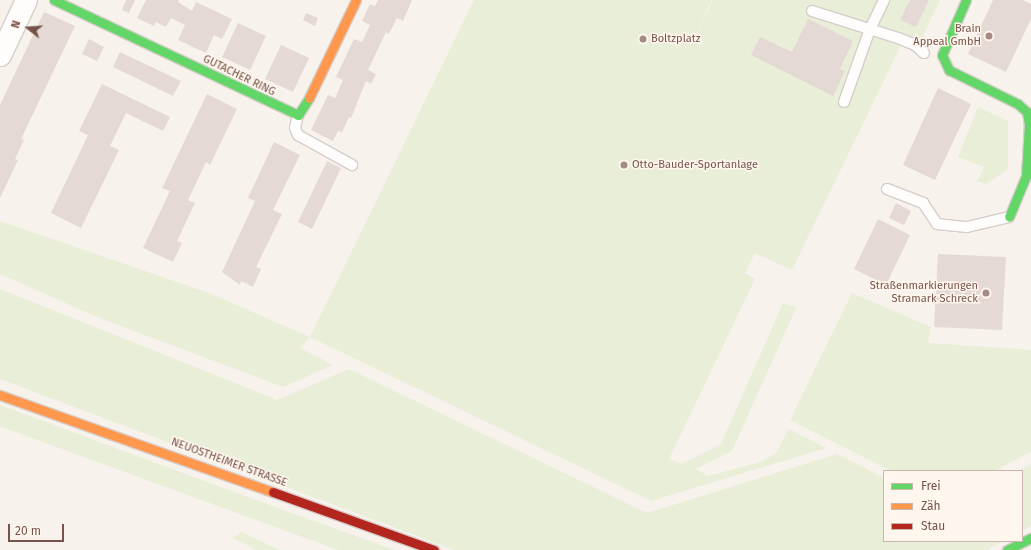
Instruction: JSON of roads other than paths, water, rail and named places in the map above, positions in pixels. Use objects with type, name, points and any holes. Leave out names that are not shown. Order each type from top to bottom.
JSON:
[{"type":"street","points":[[0,55],[26,0]]},
{"type":"street","name":"GUTACHER RING","points":[[54,0],[298,115]]},
{"type":"street","points":[[298,115],[305,106],[356,0]]},
{"type":"street","points":[[966,0],[946,40],[942,55],[949,70],[1018,104],[1027,112],[1029,124],[1026,176],[1009,217]]},
{"type":"street","name":"NEUOSTHEIMER STRASSE","points":[[0,391],[15,399]]},
{"type":"street","name":"NEUOSTHEIMER STRASSE","points":[[0,395],[15,399],[434,550]]},
{"type":"street","points":[[1007,550],[1031,538]]},
{"type":"lane","points":[[844,102],[870,29],[884,0]]},
{"type":"lane","points":[[812,11],[916,45],[924,53]]},
{"type":"lane","points":[[298,115],[295,128],[298,135],[352,165]]},
{"type":"lane","points":[[888,189],[924,203],[937,224],[967,227],[1009,217]]},
{"type":"place","name":"Brain Appeal GmbH","points":[[989,36]]},
{"type":"place","name":"Boltzplatz","points":[[643,39]]},
{"type":"place","name":"Otto-Bauder-Sportanlage","points":[[624,165]]},
{"type":"place","name":"Straßenmarkierungen Stramark Schreck","points":[[986,293]]}]
